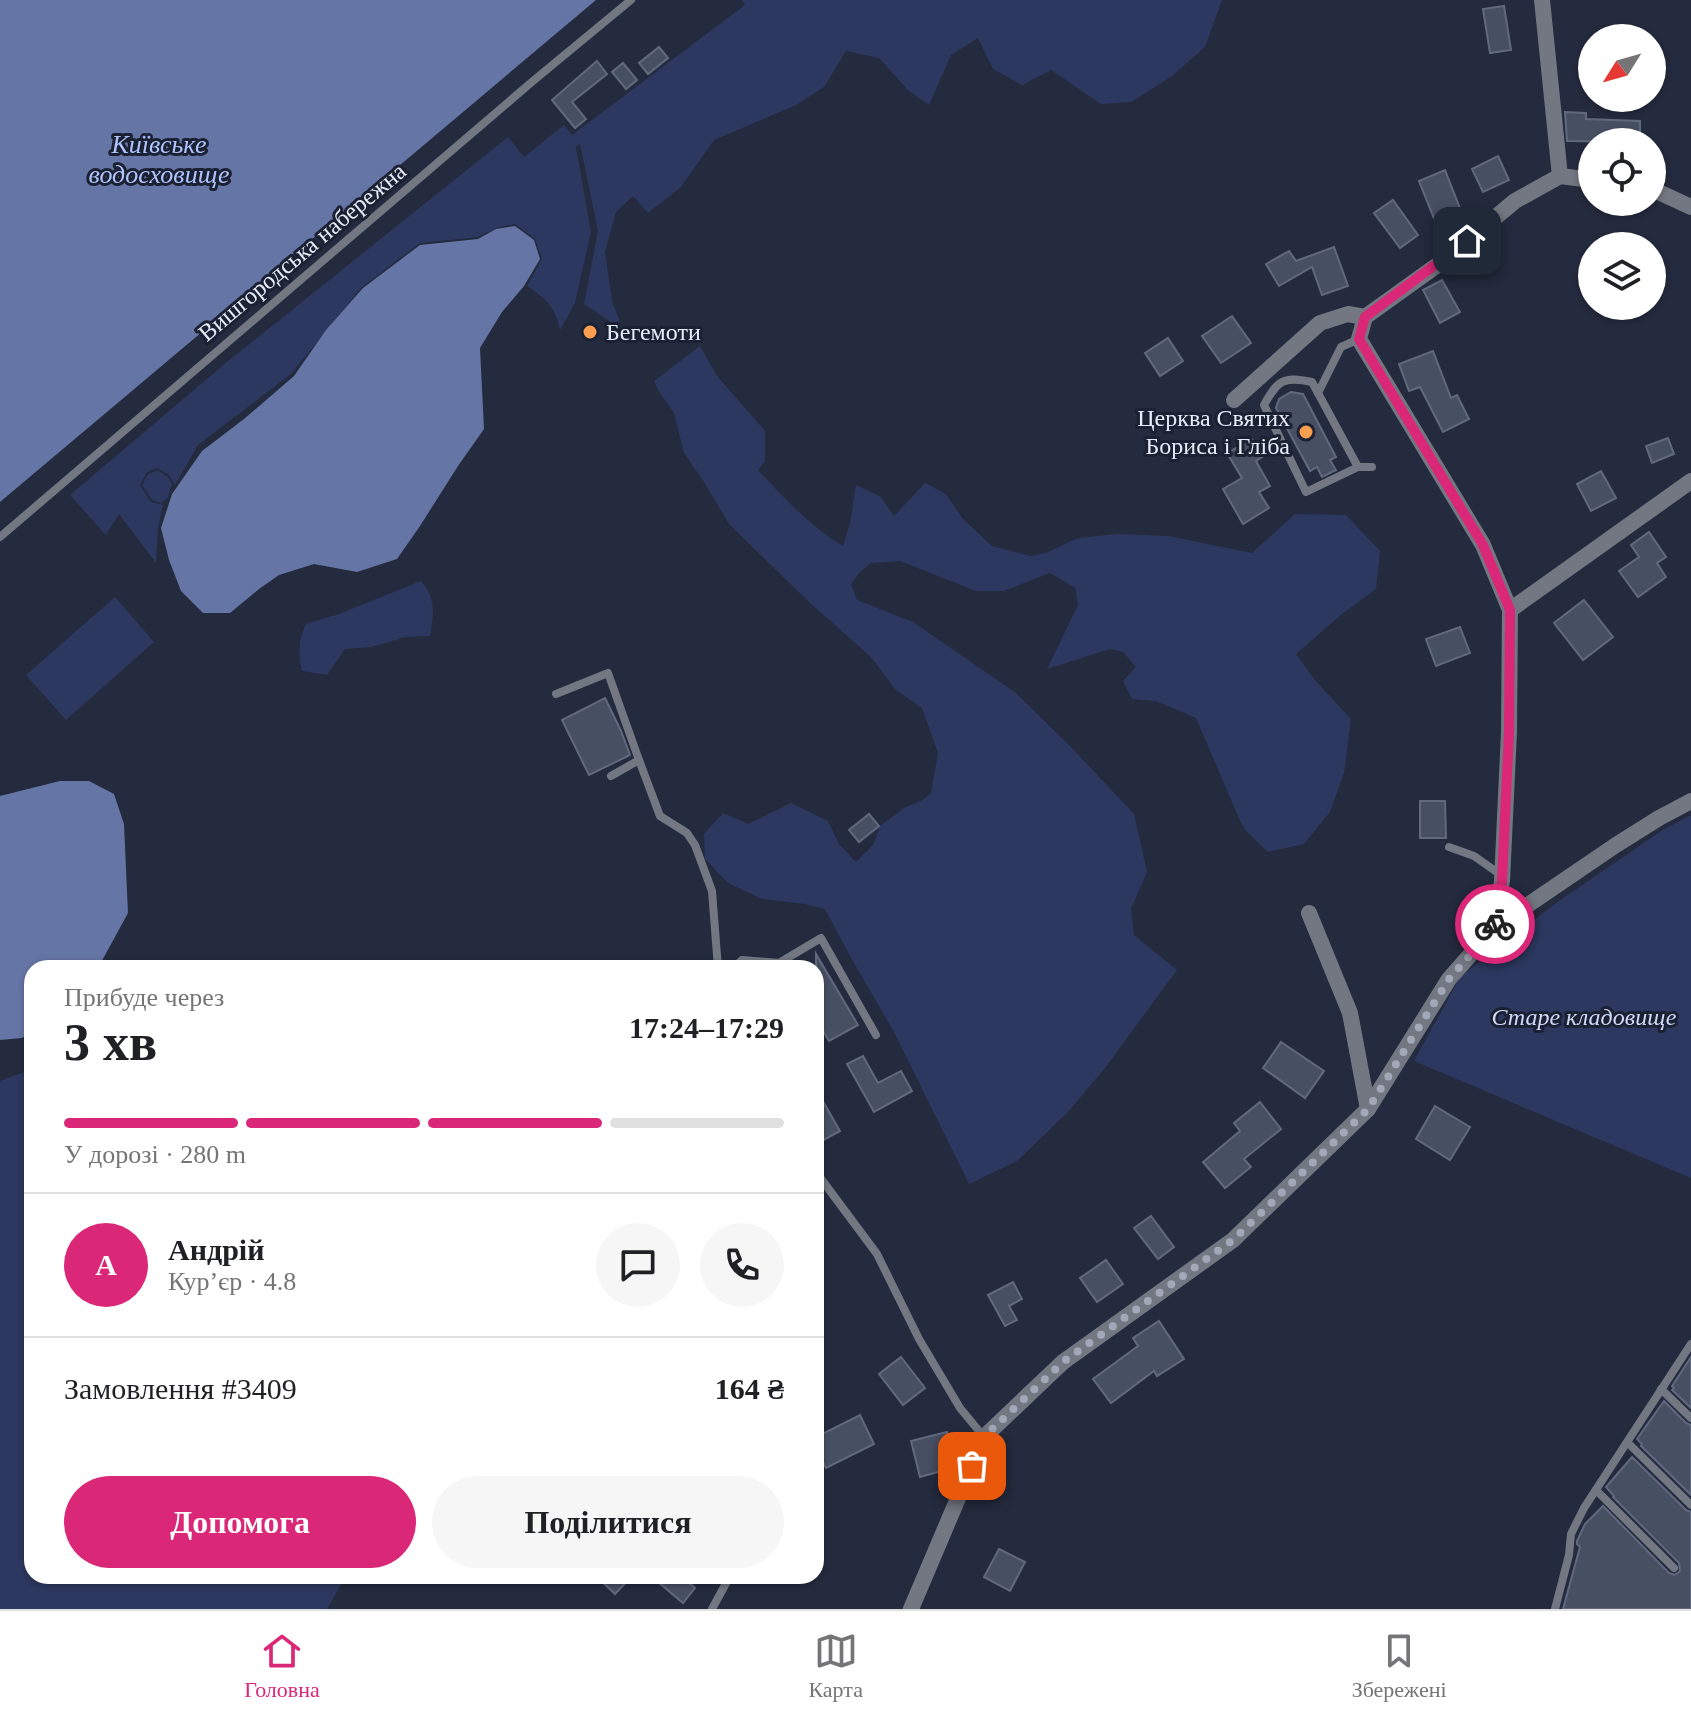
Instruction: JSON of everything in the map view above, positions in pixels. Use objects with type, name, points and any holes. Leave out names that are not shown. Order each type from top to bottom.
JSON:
[{"type":"street","points":[[1542,0],[1560,176]]},
{"type":"street","points":[[1494,928],[1502,876],[1509,732],[1510,610],[1483,545],[1359,339],[1365,317],[1443,261],[1515,201],[1560,176],[1578,178]]},
{"type":"street","points":[[1666,195],[1691,207]]},
{"type":"street","points":[[1234,400],[1320,323],[1348,314],[1365,317]]},
{"type":"street","points":[[1510,610],[1691,481]]},
{"type":"street","points":[[911,1609],[984,1437],[1063,1362],[1233,1240],[1368,1109],[1449,979],[1494,928],[1616,845],[1691,801]]},
{"type":"street","points":[[1309,913],[1350,1013],[1368,1109]]},
{"type":"lane","name":"Вишгородська набережна","points":[[0,537],[631,0]]},
{"type":"lane","points":[[1318,393],[1341,347],[1359,339]]},
{"type":"lane","points":[[1358,467],[1312,382],[1293,378],[1274,387],[1264,405],[1306,492],[1358,467],[1372,467]]},
{"type":"lane","points":[[556,694],[608,673],[660,816],[687,833],[695,845],[712,891],[717,960]]},
{"type":"lane","points":[[611,776],[639,760]]},
{"type":"lane","points":[[1449,847],[1474,856],[1502,876]]},
{"type":"lane","points":[[784,960],[821,938],[876,1035]]},
{"type":"lane","points":[[824,1183],[877,1254],[919,1339],[960,1408],[984,1437]]},
{"type":"lane","points":[[1555,1609],[1569,1555],[1571,1534],[1584,1508],[1691,1344]]},
{"type":"lane","points":[[1661,1389],[1691,1418]]},
{"type":"lane","points":[[1628,1443],[1691,1505]]},
{"type":"lane","points":[[1596,1490],[1674,1568]]},
{"type":"lane","points":[[712,1609],[726,1584]]},
{"type":"green space","points":[[742,0],[1222,0],[1205,47],[1172,76],[1131,102],[1101,104],[1051,70],[1022,85],[993,69],[978,38],[951,55],[929,105],[909,91],[879,58],[846,51],[824,87],[796,105],[714,140],[681,187],[648,213],[633,196],[616,212],[605,252],[612,301],[623,330],[584,304],[598,231],[580,144],[576,147],[591,232],[575,303],[560,330],[549,304],[527,286],[542,259],[535,239],[515,224],[496,228],[478,237],[420,243],[362,287],[291,374],[198,445],[175,485],[169,475],[157,468],[147,472],[140,485],[151,502],[163,505],[156,563],[119,514],[106,535],[70,495],[227,362],[508,137],[524,157],[564,125],[572,135],[745,5]]},
{"type":"green space","points":[[700,346],[717,376],[765,431],[765,461],[758,470],[808,521],[843,546],[856,485],[881,497],[894,516],[925,483],[946,494],[963,519],[992,546],[1031,556],[1046,553],[1078,538],[1118,534],[1168,536],[1252,553],[1295,514],[1346,515],[1380,551],[1376,589],[1296,654],[1314,679],[1351,719],[1344,773],[1330,812],[1304,844],[1268,852],[1241,823],[1196,718],[1156,701],[1132,699],[1123,681],[1136,667],[1123,652],[1110,649],[1047,669],[1078,605],[1075,588],[1050,573],[1004,591],[976,591],[900,561],[871,563],[851,584],[857,600],[913,622],[1016,693],[1134,814],[1147,872],[1131,909],[1134,935],[1177,970],[1105,1068],[1068,1112],[1017,1161],[969,1184],[894,1032],[825,909],[762,899],[728,883],[705,859],[704,834],[723,813],[748,824],[791,803],[828,821],[839,844],[856,862],[873,845],[880,826],[931,793],[938,753],[922,708],[896,690],[871,657],[729,524],[684,453],[674,413],[654,381]]},
{"type":"green space","points":[[157,470],[172,484],[168,497],[161,503],[152,500],[142,485],[148,474]]},
{"type":"green space","points":[[421,581],[433,607],[430,636],[405,637],[372,647],[345,649],[327,675],[302,671],[300,647],[306,624]]},
{"type":"green space","points":[[115,597],[154,642],[66,720],[26,675]]},
{"type":"green space","name":"Старе кладовище","points":[[1691,815],[1691,1178],[1414,1061],[1460,977],[1556,903],[1661,831]]},
{"type":"green space","points":[[24,1072],[24,1584],[341,1584],[327,1609],[0,1609],[0,1081]]},
{"type":"water","name":"Київське водосховище","points":[[0,0],[596,0],[0,502]]},
{"type":"water","points":[[515,226],[534,240],[540,259],[480,348],[484,429],[397,559],[357,572],[314,564],[279,575],[230,613],[203,613],[181,591],[161,528],[172,494],[202,451],[294,376],[326,330],[363,288],[420,245],[478,239],[496,229]]},
{"type":"water","points":[[60,781],[89,781],[114,794],[124,824],[128,913],[102,960],[24,960],[24,1037],[0,1040],[0,796]]},
{"type":"building","points":[[1504,6],[1511,50],[1490,53],[1483,9]]},
{"type":"building","points":[[659,47],[668,58],[648,74],[639,63]]},
{"type":"building","points":[[597,61],[607,74],[572,102],[586,119],[575,128],[552,100]]},
{"type":"building","points":[[623,63],[637,80],[626,89],[612,72]]},
{"type":"building","points":[[1565,112],[1586,113],[1586,119],[1640,121],[1640,128],[1578,128],[1578,141],[1567,141]]},
{"type":"building","points":[[1498,156],[1509,180],[1483,192],[1472,169]]},
{"type":"building","points":[[1445,170],[1461,211],[1435,221],[1419,181]]},
{"type":"building","points":[[1393,200],[1418,235],[1400,248],[1374,213]]},
{"type":"building","points":[[1334,247],[1348,286],[1322,295],[1312,267],[1279,286],[1266,264],[1289,251],[1296,261]]},
{"type":"building","points":[[1442,280],[1460,312],[1440,323],[1423,290]]},
{"type":"building","points":[[1232,316],[1251,343],[1221,363],[1202,336]]},
{"type":"building","points":[[1168,338],[1183,361],[1160,376],[1145,353]]},
{"type":"building","points":[[1433,351],[1451,398],[1457,395],[1469,419],[1443,432],[1420,387],[1409,391],[1399,364]]},
{"type":"building","name":"Церква Святих Бориса і Гліба","points":[[1291,392],[1303,394],[1336,457],[1330,460],[1336,470],[1322,477],[1317,467],[1310,471],[1276,408],[1279,399]]},
{"type":"building","points":[[1668,438],[1674,454],[1652,463],[1646,446]]},
{"type":"building","points":[[1252,439],[1262,457],[1256,461],[1270,486],[1259,492],[1269,508],[1243,524],[1223,489],[1242,478],[1227,453]]},
{"type":"building","points":[[1601,471],[1616,498],[1591,511],[1577,484]]},
{"type":"building","points":[[1649,532],[1666,557],[1657,563],[1666,577],[1638,597],[1619,571],[1639,557],[1631,545]]},
{"type":"building","points":[[1584,600],[1613,637],[1583,660],[1554,623]]},
{"type":"building","points":[[1460,627],[1470,653],[1436,666],[1426,639]]},
{"type":"building","points":[[605,698],[630,755],[589,775],[562,720]]},
{"type":"building","points":[[1420,801],[1445,801],[1446,838],[1420,838]]},
{"type":"building","points":[[869,814],[879,826],[859,842],[849,830]]},
{"type":"building","points":[[824,968],[858,1025],[829,1041],[824,1033]]},
{"type":"building","points":[[1281,1042],[1324,1071],[1305,1098],[1263,1068]]},
{"type":"building","points":[[863,1056],[878,1083],[901,1071],[912,1091],[874,1112],[847,1064]]},
{"type":"building","points":[[1260,1102],[1281,1129],[1244,1159],[1251,1167],[1225,1188],[1203,1162],[1240,1131],[1234,1123]]},
{"type":"building","points":[[824,1103],[840,1131],[824,1140]]},
{"type":"building","points":[[1435,1106],[1470,1127],[1450,1160],[1416,1139]]},
{"type":"building","points":[[1151,1216],[1174,1247],[1158,1259],[1134,1228]]},
{"type":"building","points":[[1106,1260],[1123,1284],[1097,1302],[1080,1278]]},
{"type":"building","points":[[1013,1282],[1022,1299],[1009,1306],[1017,1320],[1005,1326],[988,1295]]},
{"type":"building","points":[[1159,1321],[1184,1359],[1157,1376],[1154,1371],[1111,1403],[1093,1379],[1138,1346],[1133,1338]]},
{"type":"building","points":[[901,1357],[925,1388],[903,1405],[879,1374]]},
{"type":"building","points":[[1691,1357],[1691,1408],[1672,1390],[1672,1386]]},
{"type":"building","points":[[1664,1401],[1691,1425],[1691,1495],[1637,1439]]},
{"type":"building","points":[[860,1415],[874,1444],[826,1468],[824,1433]]},
{"type":"building","points":[[947,1432],[956,1467],[920,1477],[911,1441]]},
{"type":"building","points":[[1632,1457],[1691,1512],[1691,1609],[1563,1609],[1580,1547],[1577,1541],[1585,1524],[1603,1506],[1669,1573],[1675,1575],[1680,1571],[1679,1563],[1606,1487]]},
{"type":"building","points":[[999,1549],[1025,1562],[1010,1591],[984,1577]]},
{"type":"building","points":[[604,1584],[624,1584],[615,1594]]},
{"type":"building","points":[[660,1584],[690,1584],[695,1588],[683,1603]]},
{"type":"way so far","points":[[972,1466],[984,1437],[1063,1362],[1233,1240],[1368,1109],[1449,979],[1495,924]]},
{"type":"place","name":"Бегемоти","points":[[590,332]]},
{"type":"place","name":"Церква Святих Бориса і Гліба","points":[[1306,432]]},
{"type":"route","points":[[1467,241],[1365,317],[1359,339],[1483,545],[1510,610],[1509,732],[1502,881],[1495,924]]}]
